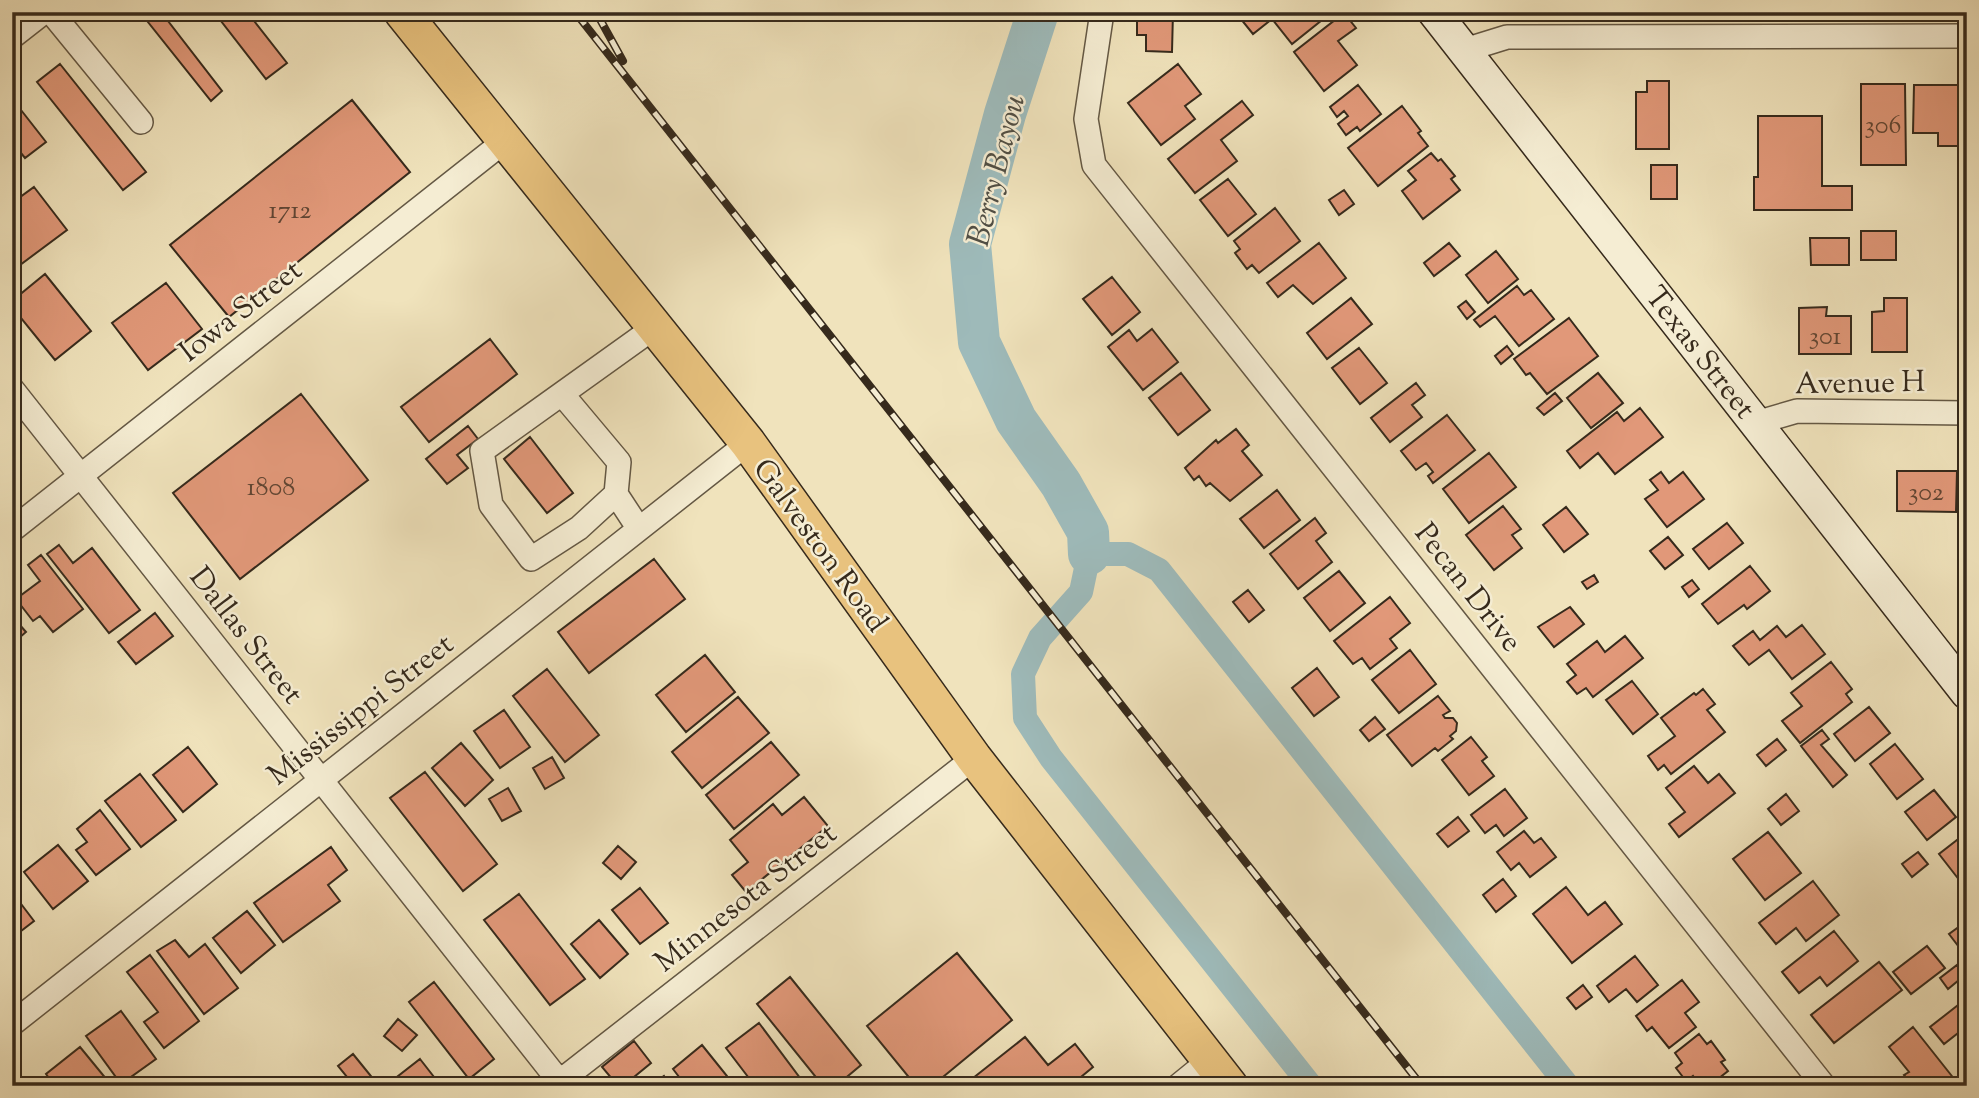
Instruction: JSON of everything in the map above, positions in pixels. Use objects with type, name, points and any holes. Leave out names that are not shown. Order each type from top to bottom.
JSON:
[{"type":"main road","name":"Galveston Road","points":[[402,12],[748,443],[974,758],[1220,1073]]},
{"type":"street","points":[[12,37],[44,12]]},
{"type":"street","points":[[51,12],[141,122]]},
{"type":"street","name":"Pecan Drive","points":[[1102,12],[1086,118],[1094,166],[1824,1086]]},
{"type":"street","name":"Texas Street","points":[[1434,12],[1967,692]]},
{"type":"street","points":[[1465,50],[1507,37],[1967,36]]},
{"type":"street","name":"Iowa Street","points":[[12,530],[506,140]]},
{"type":"street","points":[[616,494],[579,528],[531,559],[491,505],[482,451],[655,327]]},
{"type":"street","name":"Dallas Street","points":[[12,389],[559,1084]]},
{"type":"street","points":[[562,394],[619,462],[616,494],[639,530]]},
{"type":"street","name":"Avenue H","points":[[1756,423],[1797,411],[1967,413]]},
{"type":"street","name":"Mississippi Street","points":[[12,1024],[748,443]]},
{"type":"street","name":"Minnesota Street","points":[[559,1084],[974,758]]},
{"type":"street","points":[[1178,1086],[1220,1073]]},
{"type":"building","points":[[140,12],[161,12],[222,91],[211,101]]},
{"type":"building","points":[[214,12],[247,12],[287,63],[266,79]]},
{"type":"building","points":[[1137,12],[1173,12],[1172,52],[1146,51],[1146,35],[1137,35]]},
{"type":"building","points":[[1248,12],[1316,12],[1322,20],[1292,44],[1272,19],[1253,34],[1240,18]]},
{"type":"building","points":[[1344,13],[1356,28],[1338,41],[1357,65],[1324,91],[1294,52]]},
{"type":"building","points":[[1967,57],[1967,148],[1966,148]]},
{"type":"building","points":[[60,64],[146,172],[123,190],[37,82]]},
{"type":"building","points":[[1178,64],[1201,94],[1185,106],[1195,119],[1161,145],[1128,103]]},
{"type":"building","points":[[1647,81],[1669,81],[1669,149],[1636,149],[1636,92],[1647,92]]},
{"type":"building","points":[[1861,84],[1905,84],[1906,165],[1861,165]]},
{"type":"building","points":[[1358,85],[1381,114],[1360,131],[1357,127],[1346,135],[1338,124],[1348,116],[1344,111],[1337,117],[1330,107]]},
{"type":"building","points":[[1914,85],[1959,85],[1959,146],[1938,146],[1938,133],[1913,133]]},
{"type":"building","points":[[352,100],[410,172],[229,317],[170,245]]},
{"type":"building","points":[[1242,101],[1253,115],[1221,140],[1237,161],[1195,193],[1168,159]]},
{"type":"building","points":[[1402,106],[1421,131],[1418,133],[1428,146],[1378,186],[1348,148]]},
{"type":"building","points":[[21,110],[46,142],[25,158],[12,142],[12,117]]},
{"type":"building","points":[[1758,116],[1822,116],[1822,186],[1852,186],[1852,210],[1754,210],[1754,177],[1758,177]]},
{"type":"building","points":[[1431,153],[1438,161],[1441,159],[1455,176],[1451,179],[1460,190],[1423,219],[1402,191],[1416,180],[1408,171]]},
{"type":"building","points":[[1651,165],[1677,165],[1677,199],[1651,199]]},
{"type":"building","points":[[1228,179],[1256,214],[1228,236],[1200,200]]},
{"type":"building","points":[[34,187],[67,230],[12,271],[12,194],[16,200]]},
{"type":"building","points":[[1344,190],[1354,204],[1339,215],[1329,200]]},
{"type":"building","points":[[1275,208],[1300,241],[1259,273],[1252,265],[1247,269],[1235,253],[1240,249],[1234,241]]},
{"type":"building","points":[[1861,231],[1896,231],[1896,260],[1861,260]]},
{"type":"building","points":[[1810,238],[1849,238],[1849,265],[1811,265]]},
{"type":"building","points":[[1319,243],[1346,278],[1313,304],[1293,285],[1278,297],[1267,283]]},
{"type":"building","points":[[1449,243],[1460,256],[1434,276],[1424,263]]},
{"type":"building","points":[[1496,251],[1518,279],[1488,303],[1466,275]]},
{"type":"building","points":[[45,274],[91,331],[55,360],[12,307],[12,301]]},
{"type":"building","points":[[1112,277],[1140,312],[1112,335],[1083,299]]},
{"type":"building","points":[[166,283],[202,329],[148,370],[112,323]]},
{"type":"building","points":[[1517,286],[1524,295],[1531,290],[1554,319],[1519,346],[1495,316],[1480,327],[1474,320]]},
{"type":"building","points":[[1351,298],[1372,324],[1327,359],[1307,333]]},
{"type":"building","points":[[1884,298],[1907,298],[1907,352],[1872,352],[1872,312],[1884,311]]},
{"type":"building","points":[[1466,301],[1475,312],[1467,319],[1458,307]]},
{"type":"building","points":[[1827,307],[1826,316],[1851,316],[1851,354],[1799,354],[1799,308]]},
{"type":"building","points":[[1569,318],[1598,356],[1547,394],[1530,373],[1526,375],[1514,359]]},
{"type":"building","points":[[1152,329],[1178,362],[1143,390],[1108,347],[1129,330],[1137,341]]},
{"type":"building","points":[[490,339],[517,374],[429,442],[401,407]]},
{"type":"building","points":[[1507,346],[1513,354],[1501,364],[1495,356]]},
{"type":"building","points":[[1359,348],[1387,383],[1360,404],[1332,368]]},
{"type":"building","points":[[1181,373],[1210,410],[1178,435],[1149,398]]},
{"type":"building","points":[[1598,373],[1623,403],[1591,428],[1567,398]]},
{"type":"building","points":[[1416,383],[1425,395],[1412,405],[1422,417],[1390,442],[1371,418]]},
{"type":"building","points":[[1555,393],[1562,401],[1544,415],[1537,408]]},
{"type":"building","points":[[301,394],[368,480],[240,579],[173,493]]},
{"type":"building","points":[[1640,408],[1663,437],[1615,474],[1598,453],[1580,468],[1567,451],[1617,412],[1624,421]]},
{"type":"building","points":[[1447,415],[1475,450],[1433,483],[1428,476],[1433,472],[1426,463],[1416,470],[1401,451]]},
{"type":"building","points":[[468,426],[478,439],[457,455],[468,468],[447,484],[426,459]]},
{"type":"building","points":[[1236,429],[1249,445],[1242,451],[1262,475],[1230,501],[1210,483],[1206,486],[1199,476],[1194,480],[1185,468],[1216,440],[1218,443]]},
{"type":"building","points":[[530,437],[573,493],[547,513],[504,459]]},
{"type":"building","points":[[1489,453],[1516,487],[1469,523],[1443,489]]},
{"type":"building","points":[[1897,471],[1957,471],[1956,512],[1897,511]]},
{"type":"building","points":[[1661,472],[1669,483],[1683,472],[1704,499],[1667,527],[1645,499],[1658,490],[1650,480]]},
{"type":"building","points":[[1277,490],[1300,520],[1264,548],[1240,519]]},
{"type":"building","points":[[1503,506],[1521,529],[1512,535],[1522,548],[1494,570],[1466,535]]},
{"type":"building","points":[[1566,507],[1588,534],[1564,552],[1543,525]]},
{"type":"building","points":[[1315,518],[1326,533],[1316,541],[1332,562],[1298,589],[1270,554]]},
{"type":"building","points":[[1727,523],[1743,543],[1709,569],[1693,549]]},
{"type":"building","points":[[1668,537],[1683,555],[1665,569],[1650,551]]},
{"type":"building","points":[[59,545],[73,563],[92,548],[140,610],[109,633],[47,554]]},
{"type":"building","points":[[41,555],[83,609],[53,632],[40,616],[33,621],[16,599],[40,581],[28,565]]},
{"type":"building","points":[[654,559],[685,599],[589,673],[558,632]]},
{"type":"building","points":[[1750,566],[1770,591],[1747,609],[1744,605],[1718,624],[1702,604]]},
{"type":"building","points":[[1339,571],[1365,603],[1330,631],[1304,598]]},
{"type":"building","points":[[1594,575],[1598,582],[1587,589],[1582,582]]},
{"type":"building","points":[[1692,580],[1699,589],[1689,597],[1682,587]]},
{"type":"building","points":[[1248,590],[1264,610],[1249,622],[1233,602]]},
{"type":"building","points":[[1390,597],[1410,623],[1390,639],[1397,648],[1370,669],[1362,658],[1353,664],[1334,641]]},
{"type":"building","points":[[1570,607],[1584,624],[1554,647],[1538,627]]},
{"type":"building","points":[[155,613],[173,636],[136,664],[118,642]]},
{"type":"building","points":[[12,616],[26,632],[12,644]]},
{"type":"building","points":[[1802,625],[1825,654],[1792,679],[1769,650],[1749,665],[1733,646],[1753,631],[1760,640],[1777,626],[1786,637]]},
{"type":"building","points":[[1625,636],[1643,658],[1593,697],[1586,688],[1577,694],[1567,682],[1576,675],[1567,664],[1597,641],[1605,652]]},
{"type":"building","points":[[1410,650],[1436,684],[1399,713],[1372,680]]},
{"type":"building","points":[[705,655],[735,692],[686,732],[656,695]]},
{"type":"building","points":[[1831,662],[1852,689],[1846,694],[1852,702],[1800,743],[1782,721],[1802,706],[1791,693]]},
{"type":"building","points":[[1317,668],[1339,697],[1314,716],[1292,688]]},
{"type":"building","points":[[547,669],[599,735],[565,762],[513,696]]},
{"type":"building","points":[[1632,681],[1658,714],[1633,734],[1606,700]]},
{"type":"building","points":[[1703,689],[1715,704],[1707,710],[1725,732],[1671,774],[1664,765],[1658,770],[1648,756],[1675,736],[1661,718]]},
{"type":"building","points":[[1438,696],[1450,711],[1443,715],[1445,718],[1453,718],[1457,723],[1456,731],[1450,736],[1453,739],[1438,751],[1435,748],[1412,766],[1387,735]]},
{"type":"building","points":[[738,697],[769,733],[702,788],[672,752]]},
{"type":"building","points":[[1869,707],[1890,733],[1855,761],[1834,734]]},
{"type":"building","points":[[504,710],[530,747],[500,768],[474,731]]},
{"type":"building","points":[[1375,717],[1385,729],[1369,741],[1360,730]]},
{"type":"building","points":[[1822,730],[1829,739],[1821,745],[1847,775],[1833,787],[1801,746]]},
{"type":"building","points":[[1471,737],[1487,757],[1482,761],[1494,776],[1469,795],[1442,760]]},
{"type":"building","points":[[1777,739],[1786,750],[1766,766],[1757,755]]},
{"type":"building","points":[[771,742],[799,775],[734,829],[706,795]]},
{"type":"building","points":[[461,743],[493,780],[465,806],[432,768]]},
{"type":"building","points":[[1895,744],[1923,779],[1897,799],[1870,764]]},
{"type":"building","points":[[188,747],[217,784],[183,812],[153,775]]},
{"type":"building","points":[[552,757],[564,778],[545,789],[533,768]]},
{"type":"building","points":[[1694,766],[1708,783],[1719,774],[1735,793],[1679,837],[1669,824],[1685,812],[1666,788]]},
{"type":"building","points":[[425,772],[497,864],[463,891],[390,798]]},
{"type":"building","points":[[140,774],[176,820],[141,847],[105,801]]},
{"type":"building","points":[[508,788],[521,811],[502,821],[489,799]]},
{"type":"building","points":[[1505,789],[1527,818],[1504,836],[1496,825],[1485,833],[1471,815]]},
{"type":"building","points":[[1934,790],[1956,817],[1927,840],[1905,812]]},
{"type":"building","points":[[1786,794],[1799,811],[1781,825],[1768,809]]},
{"type":"building","points":[[804,797],[828,826],[746,892],[732,875],[748,862],[730,840],[773,804],[782,815]]},
{"type":"building","points":[[100,810],[130,849],[96,875],[76,850],[87,842],[77,829]]},
{"type":"building","points":[[1458,817],[1469,831],[1448,847],[1437,834]]},
{"type":"building","points":[[1524,831],[1534,843],[1541,838],[1556,857],[1530,877],[1519,863],[1511,870],[1497,852]]},
{"type":"building","points":[[1768,832],[1801,873],[1765,900],[1733,859]]},
{"type":"building","points":[[1966,833],[1967,876],[1960,881],[1939,854]]},
{"type":"building","points":[[58,845],[88,881],[53,909],[24,872]]},
{"type":"building","points":[[618,846],[636,862],[621,879],[603,863]]},
{"type":"building","points":[[331,847],[347,870],[328,885],[340,901],[283,942],[254,903]]},
{"type":"building","points":[[1918,852],[1928,864],[1912,877],[1902,864]]},
{"type":"building","points":[[1503,879],[1516,896],[1496,912],[1483,895]]},
{"type":"building","points":[[1813,881],[1839,915],[1806,941],[1796,928],[1776,944],[1759,923]]},
{"type":"building","points":[[1566,887],[1588,915],[1605,902],[1622,924],[1572,963],[1533,914]]},
{"type":"building","points":[[640,888],[668,923],[640,944],[612,910]]},
{"type":"building","points":[[12,892],[34,921],[12,938]]},
{"type":"building","points":[[519,894],[585,979],[550,1005],[484,920]]},
{"type":"building","points":[[247,911],[275,945],[241,973],[213,938]]},
{"type":"building","points":[[599,920],[628,954],[600,978],[571,944]]},
{"type":"building","points":[[1967,921],[1967,948],[1962,951],[1949,934]]},
{"type":"building","points":[[1834,931],[1858,961],[1827,986],[1820,977],[1799,993],[1782,972]]},
{"type":"building","points":[[175,940],[189,957],[205,944],[238,988],[204,1014],[157,951]]},
{"type":"building","points":[[1927,946],[1945,968],[1911,994],[1893,972]]},
{"type":"building","points":[[957,953],[1012,1020],[932,1086],[916,1086],[867,1026]]},
{"type":"building","points":[[150,955],[199,1021],[164,1048],[144,1022],[158,1012],[127,972]]},
{"type":"building","points":[[1635,956],[1658,985],[1637,1002],[1626,989],[1609,1002],[1597,986]]},
{"type":"building","points":[[1879,962],[1902,990],[1834,1043],[1811,1015]]},
{"type":"building","points":[[1957,965],[1965,975],[1948,989],[1940,978]]},
{"type":"building","points":[[790,977],[861,1065],[836,1086],[823,1086],[757,1004]]},
{"type":"building","points":[[1682,980],[1699,1002],[1685,1013],[1696,1027],[1669,1048],[1652,1027],[1647,1031],[1636,1016]]},
{"type":"building","points":[[434,982],[494,1059],[469,1079],[409,1002]]},
{"type":"building","points":[[1583,985],[1592,997],[1576,1009],[1567,998]]},
{"type":"building","points":[[1967,998],[1967,1026],[1944,1044],[1930,1027]]},
{"type":"building","points":[[121,1011],[156,1059],[121,1084],[86,1036]]},
{"type":"building","points":[[398,1019],[417,1035],[402,1051],[384,1036]]},
{"type":"building","points":[[759,1023],[806,1086],[755,1086],[726,1048]]},
{"type":"building","points":[[1913,1027],[1955,1080],[1947,1086],[1913,1086],[1904,1075],[1909,1072],[1889,1047]]},
{"type":"building","points":[[1699,1034],[1707,1044],[1711,1041],[1725,1060],[1721,1062],[1728,1071],[1709,1086],[1700,1086],[1693,1076],[1686,1081],[1676,1068],[1682,1063],[1675,1053]]},
{"type":"building","points":[[1025,1037],[1048,1065],[1075,1044],[1093,1067],[1070,1086],[963,1086]]},
{"type":"building","points":[[634,1041],[651,1063],[623,1086],[618,1086],[602,1067]]},
{"type":"building","points":[[702,1045],[735,1086],[686,1086],[673,1069]]},
{"type":"building","points":[[80,1047],[112,1086],[55,1086],[46,1074]]},
{"type":"building","points":[[353,1054],[379,1086],[348,1086],[352,1083],[338,1066]]},
{"type":"building","points":[[420,1059],[441,1086],[397,1086],[393,1080]]},
{"type":"building","points":[[664,1076],[671,1086],[650,1086]]},
{"type":"waterway","name":"Berry Bayou","points":[[1038,12],[1005,114],[970,244],[979,342],[1016,420],[1061,484],[1088,532],[1089,554]]},
{"type":"waterway","points":[[1311,1086],[1051,758],[1025,718],[1023,674],[1040,638],[1081,592],[1089,554],[1128,554],[1159,570],[1568,1086]]},
{"type":"railway","points":[[575,12],[1422,1086]]},
{"type":"railway","points":[[596,12],[623,61]]}]
